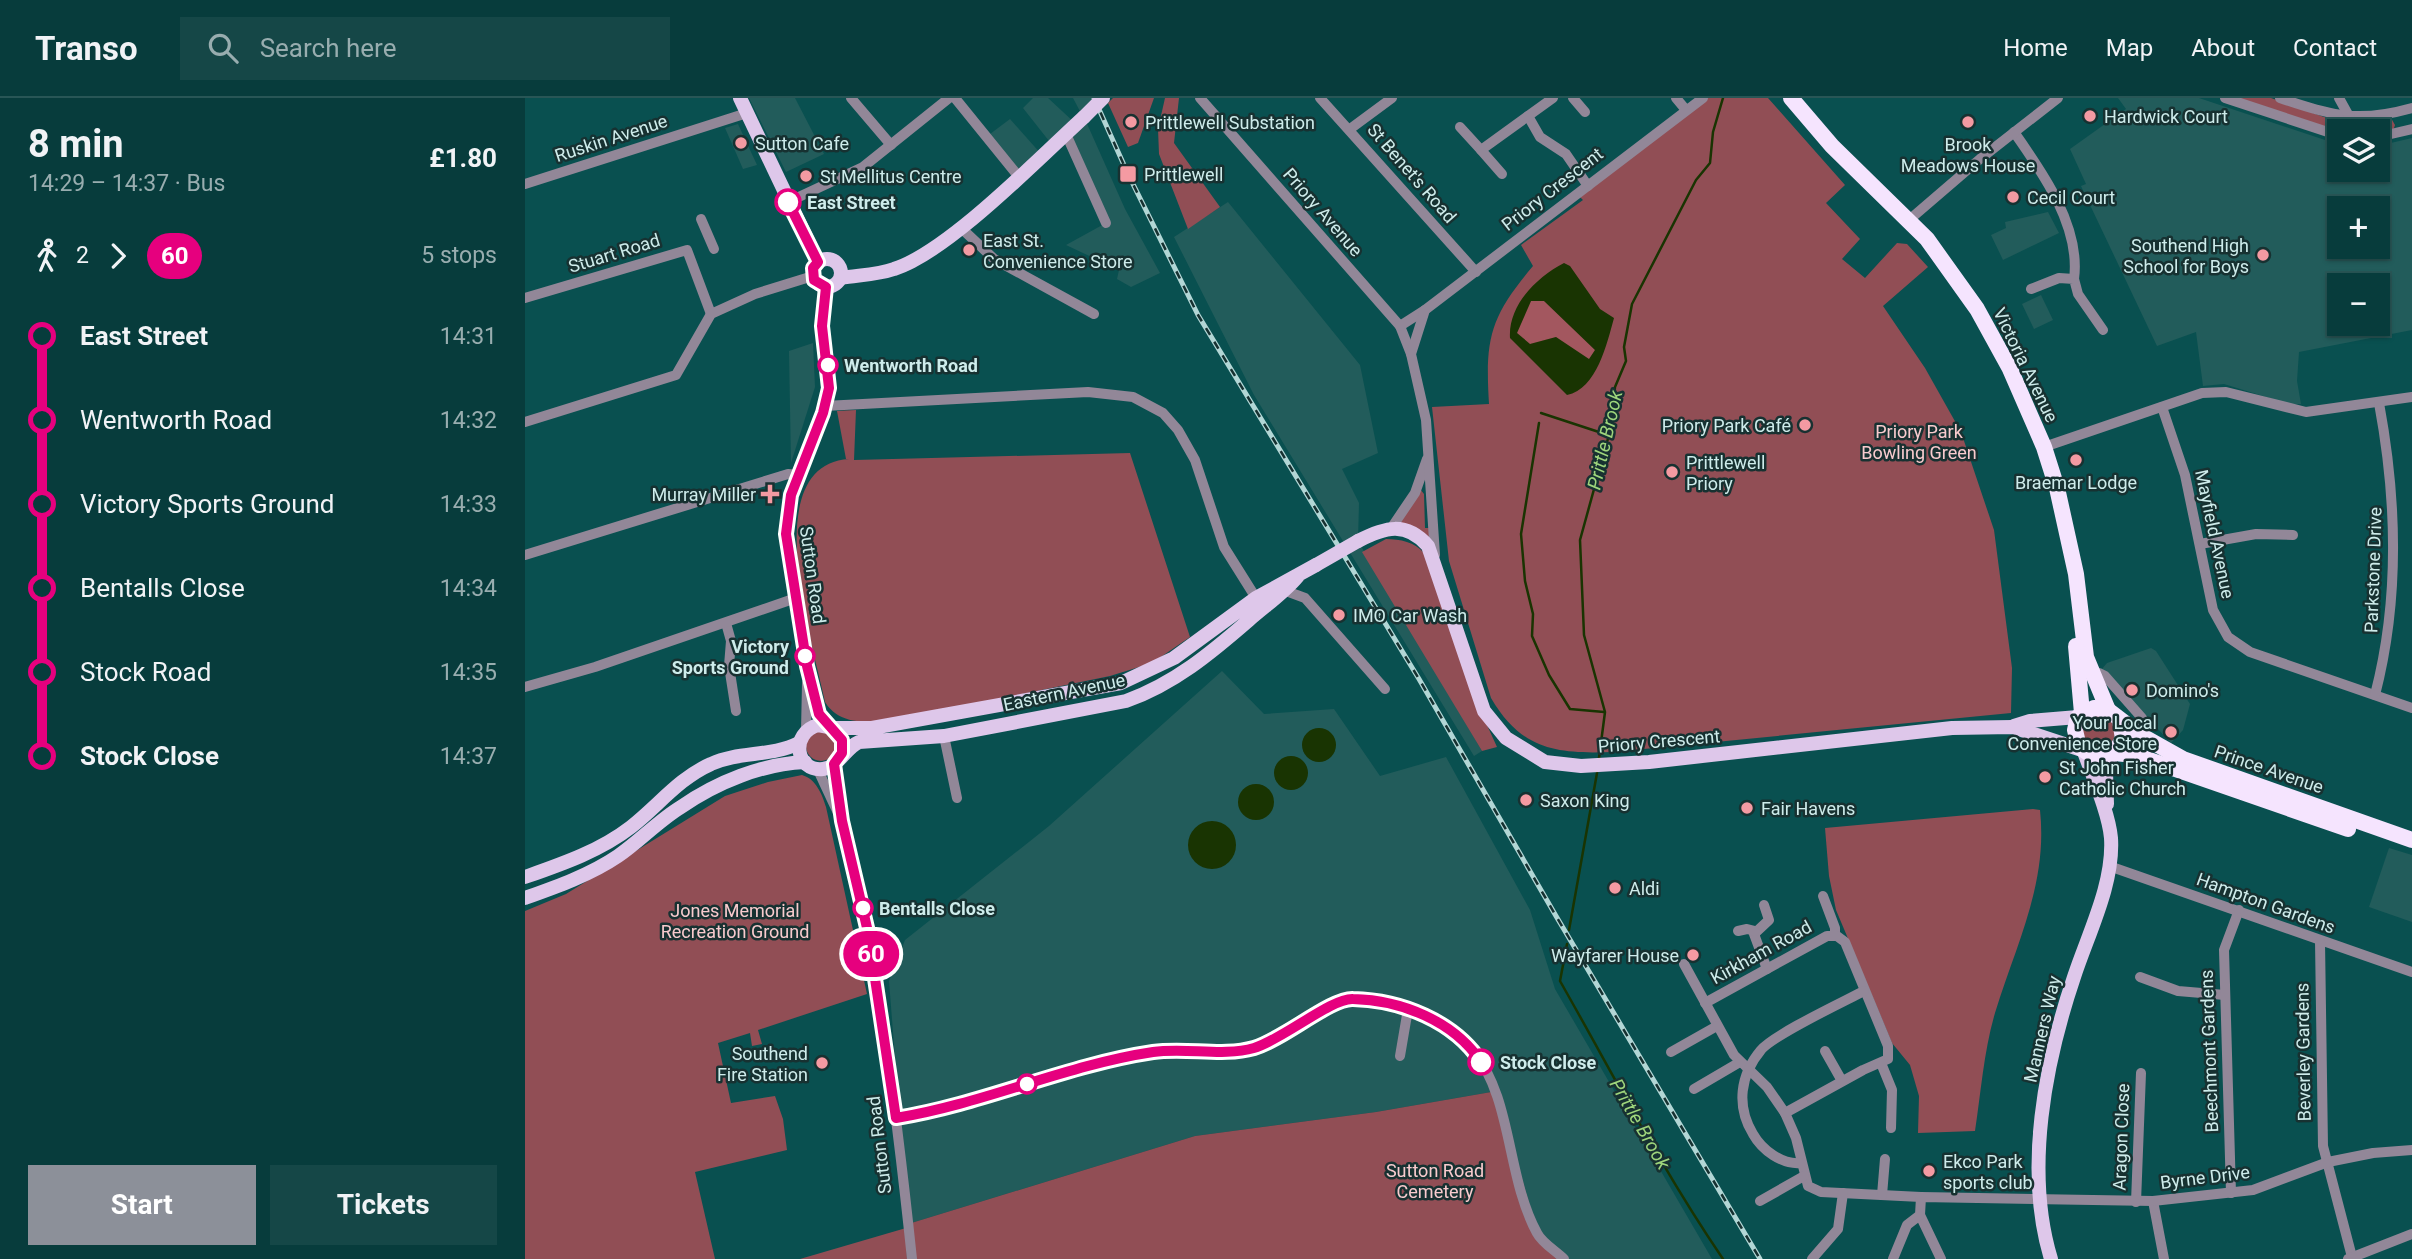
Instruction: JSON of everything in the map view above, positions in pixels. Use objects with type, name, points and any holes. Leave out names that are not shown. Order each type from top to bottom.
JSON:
[{"type":"highway","name":"Victoria Avenue","points":[[1779,98],[1825,153],[1919,245],[1963,305],[1997,363],[2037,456],[2055,517],[2068,579],[2080,715]]},
{"type":"highway","name":"Victoria Avenue","points":[[1791,98],[1832,146],[1909,220],[1945,262],[1977,309],[2017,383],[2044,447],[2070,543],[2095,675],[2114,715]]},
{"type":"highway","points":[[2094,708],[2114,715],[2123,739],[2113,754],[2093,756],[2083,751],[2075,737],[2080,715],[2094,708]]},
{"type":"highway","name":"Prince Avenue","points":[[2114,715],[2142,736],[2183,759],[2412,840]]},
{"type":"highway","name":"Prince Avenue","points":[[2113,754],[2129,753],[2152,760],[2412,851]]},
{"type":"main road","points":[[740,98],[788,202],[815,269],[817,284],[826,287],[835,285],[839,271]]},
{"type":"main road","points":[[815,269],[828,258],[839,271],[874,272],[908,263],[960,227],[1019,177],[1103,98]]},
{"type":"main road","name":"Priory Crescent","points":[[1392,527],[1409,530],[1419,536],[1435,562],[1484,711],[1506,738],[1545,762],[1581,766],[1649,762],[1952,727],[2013,727],[2083,751]]},
{"type":"main road","name":"Eastern Avenue","points":[[525,877],[575,858],[619,836],[673,787],[711,764],[733,757],[778,752],[802,737],[830,727],[872,728],[1121,683],[1174,658],[1286,579],[1298,576],[1358,541],[1392,527]]},
{"type":"main road","name":"Eastern Avenue","points":[[525,898],[560,886],[616,858],[680,807],[704,793],[763,769],[811,765],[838,759],[859,742],[944,736],[1126,701],[1152,692],[1180,675],[1286,590],[1298,576]]},
{"type":"main road","name":"Priory Crescent","points":[[2013,727],[2030,721],[2080,715]]},
{"type":"main road","points":[[830,727],[842,740],[838,759]]},
{"type":"main road","points":[[802,737],[811,765]]},
{"type":"main road","name":"Manners Way","points":[[2051,1259],[2039,1201],[2046,1099],[2056,1046],[2109,866],[2111,837],[2083,751]]},
{"type":"main road","name":"Manners Way","points":[[2105,812],[2106,772],[2113,754]]},
{"type":"street","points":[[851,98],[891,145]]},
{"type":"street","points":[[788,202],[863,167],[949,98]]},
{"type":"street","points":[[955,98],[1019,177]]},
{"type":"street","name":"Priory Avenue","points":[[1200,98],[1401,326],[1411,354]]},
{"type":"street","name":"St Benet's Road","points":[[1320,98],[1476,272]]},
{"type":"street","points":[[1350,129],[1392,98]]},
{"type":"street","points":[[1481,150],[1553,98]]},
{"type":"street","points":[[1573,98],[1584,112]]},
{"type":"street","points":[[1676,98],[1686,110]]},
{"type":"street","name":"Priory Crescent","points":[[1401,326],[1703,98]]},
{"type":"street","points":[[1909,220],[2058,98]]},
{"type":"street","points":[[2225,98],[2327,132]]},
{"type":"street","points":[[2280,98],[2322,113],[2350,118],[2384,116],[2412,108]]},
{"type":"street","points":[[2339,98],[2350,118]]},
{"type":"street","name":"Ruskin Avenue","points":[[525,184],[747,113]]},
{"type":"street","points":[[1528,116],[1540,137],[1566,154],[1588,186]]},
{"type":"street","points":[[1460,127],[1502,174]]},
{"type":"street","points":[[2390,135],[2412,130]]},
{"type":"street","points":[[2014,132],[2043,174],[2072,237],[2076,254],[2074,279],[2078,294],[2103,330]]},
{"type":"street","points":[[1066,134],[1106,223]]},
{"type":"street","points":[[701,219],[714,249]]},
{"type":"street","points":[[960,227],[995,259],[1094,314]]},
{"type":"street","points":[[687,250],[707,236]]},
{"type":"street","name":"Stuart Road","points":[[525,298],[687,250],[711,314]]},
{"type":"street","points":[[525,422],[676,375],[711,314],[815,269]]},
{"type":"street","points":[[2032,289],[2059,278],[2074,279]]},
{"type":"street","name":"Sutton Road","points":[[826,287],[822,326],[829,373],[825,406],[799,475],[786,523],[807,666],[819,714],[830,727]]},
{"type":"street","points":[[1411,354],[1425,310]]},
{"type":"street","name":"Priory Crescent","points":[[1411,354],[1426,420],[1435,562]]},
{"type":"street","points":[[825,406],[1088,392],[1133,397],[1163,413],[1178,430],[1195,460],[1224,547],[1256,598]]},
{"type":"street","points":[[2044,447],[2202,393],[2226,392],[2306,412],[2412,397]]},
{"type":"street","name":"Parkstone Drive","points":[[2375,695],[2388,645],[2395,519],[2391,463],[2379,403]]},
{"type":"street","name":"Mayfield Avenue","points":[[2162,407],[2176,443],[2213,610],[2228,637],[2250,652],[2412,708]]},
{"type":"street","name":"Priory Crescent","points":[[1392,527],[1415,493],[1428,454]]},
{"type":"street","points":[[525,555],[788,474],[799,475]]},
{"type":"street","points":[[2200,544],[2256,534],[2293,535]]},
{"type":"street","points":[[1298,576],[1305,598],[1385,689]]},
{"type":"street","points":[[1286,590],[1305,598]]},
{"type":"street","points":[[525,687],[796,598]]},
{"type":"street","points":[[726,623],[731,641],[729,666],[736,711]]},
{"type":"street","name":"Sutton Road","points":[[802,737],[807,666]]},
{"type":"street","points":[[2095,675],[2142,718],[2145,725],[2142,736]]},
{"type":"street","points":[[944,736],[957,798]]},
{"type":"street","name":"Sutton Road","points":[[838,759],[842,821],[864,913],[896,1118],[912,1259]]},
{"type":"street","name":"Sutton Road","points":[[811,765],[842,821]]},
{"type":"street","name":"Hampton Gardens","points":[[2109,866],[2412,971]]},
{"type":"street","name":"Kirkham Road","points":[[1822,896],[1836,928],[1835,935]]},
{"type":"street","points":[[1755,932],[1769,920],[1765,905]]},
{"type":"street","name":"Beechmont Gardens","points":[[2231,1193],[2224,950],[2239,910]]},
{"type":"street","points":[[1738,931],[1747,929],[1755,932]]},
{"type":"street","points":[[1755,932],[1767,969]]},
{"type":"street","name":"Kirkham Road","points":[[1705,1003],[1827,936],[1835,935],[1845,942],[1890,1051],[1888,1059],[1881,1063]]},
{"type":"street","name":"Beverley Gardens","points":[[2320,941],[2321,1125],[2350,1258]]},
{"type":"street","points":[[1684,964],[1717,1026],[1745,1066],[1767,1087],[1785,1113],[1796,1138],[1804,1176],[1759,1201]]},
{"type":"street","points":[[2140,977],[2178,991],[2225,995]]},
{"type":"street","points":[[1694,1089],[1745,1066],[1767,1045],[1864,990]]},
{"type":"street","points":[[896,1118],[1152,1052],[1252,1049],[1283,1036],[1332,1003],[1349,998],[1408,1009],[1440,1022],[1472,1049],[1487,1072],[1497,1091],[1512,1167],[1538,1236],[1564,1259]]},
{"type":"street","points":[[1400,1055],[1408,1009]]},
{"type":"street","points":[[1671,1052],[1717,1026]]},
{"type":"street","points":[[1825,1051],[1842,1081]]},
{"type":"street","points":[[1785,1113],[1881,1063],[1892,1090],[1891,1128]]},
{"type":"street","points":[[1745,1066],[1741,1103],[1746,1122],[1761,1146],[1787,1163],[1801,1163]]},
{"type":"street","name":"Aragon Close","points":[[2136,1202],[2141,1073]]},
{"type":"street","name":"Byrne Drive","points":[[1804,1176],[1813,1189],[1843,1193],[2136,1202],[2253,1190],[2328,1162],[2373,1153],[2412,1150]]},
{"type":"street","points":[[1882,1195],[1885,1159]]},
{"type":"street","points":[[1812,1259],[1838,1229],[1843,1193]]},
{"type":"street","points":[[1921,1197],[1920,1215],[1941,1259]]},
{"type":"street","points":[[2153,1201],[2164,1259]]},
{"type":"street","points":[[1893,1259],[1907,1225],[1920,1215]]},
{"type":"street","points":[[2350,1258],[2412,1234]]},
{"type":"shaded area","points":[[749,98],[795,98],[824,154],[786,172]]},
{"type":"shaded area","points":[[1033,98],[1048,98],[1076,124],[1083,117],[1073,98],[1102,98],[1084,117],[1125,209],[1160,273],[1131,287],[1117,279],[1119,270],[1066,245],[1106,223],[1066,134],[1053,146],[1023,108]]},
{"type":"shaded area","name":"Southend High School for Boys","points":[[2118,98],[2199,98],[2327,141],[2327,182],[2390,182],[2390,143],[2412,138],[2412,330],[2390,334],[2390,273],[2327,273],[2327,336],[2381,336],[2299,352],[2297,381],[2301,404],[2289,404],[2224,384],[2203,386],[2196,332],[2157,346],[2081,186],[2086,184],[2070,149],[2126,109]]},
{"type":"shaded area","points":[[1010,119],[1042,155],[1019,177],[986,137]]},
{"type":"shaded area","points":[[738,124],[757,165],[743,169],[725,128]]},
{"type":"shaded area","points":[[1228,202],[1360,365],[1378,453],[1342,469],[1359,503],[1358,541],[1482,751],[1474,756],[1254,395],[1174,237]]},
{"type":"shaded area","points":[[2048,212],[2059,233],[2003,260],[1991,235],[2006,228],[2005,222]]},
{"type":"shaded area","points":[[1564,263],[1570,266],[1600,309],[1614,318],[1604,352],[1593,375],[1577,391],[1567,395],[1510,338],[1514,314],[1519,303],[1535,284]],"holes":[[[1531,301],[1544,301],[1595,350],[1589,359],[1556,337],[1530,344],[1517,333]]]},
{"type":"shaded area","points":[[2041,295],[2053,320],[2034,329],[2022,304]]},
{"type":"shaded area","points":[[1531,301],[1544,301],[1595,350],[1589,360],[1556,337],[1530,344],[1517,333]]},
{"type":"shaded area","points":[[813,343],[815,387],[791,463],[789,351]]},
{"type":"shaded area","points":[[2151,648],[2156,651],[2190,704],[2183,730],[2171,743],[2102,669],[2107,663]]},
{"type":"shaded area","points":[[1222,671],[1264,714],[1334,709],[1380,776],[1446,757],[1530,910],[1555,989],[1712,1259],[1566,1259],[1538,1235],[1497,1091],[1376,1112],[1195,1136],[908,1224],[889,981],[905,940],[1049,826]]},
{"type":"shaded area","points":[[1319,728],[1331,733],[1336,745],[1331,757],[1319,762],[1307,757],[1302,745],[1307,733]]},
{"type":"shaded area","points":[[1291,756],[1303,761],[1308,773],[1303,785],[1291,790],[1279,785],[1274,773],[1279,761]]},
{"type":"shaded area","points":[[1256,784],[1269,789],[1274,802],[1269,815],[1256,820],[1243,815],[1238,802],[1243,789]]},
{"type":"shaded area","points":[[1212,821],[1229,828],[1236,845],[1229,862],[1212,869],[1195,862],[1188,845],[1195,828]]},
{"type":"shaded area","points":[[2389,848],[2412,855],[2412,922],[2369,907]]},
{"type":"green space","points":[[1113,98],[1154,98],[1138,143],[1128,147],[1108,103]]},
{"type":"green space","points":[[1165,98],[1179,98],[1174,143],[1220,207],[1188,229],[1159,154],[1158,129]]},
{"type":"green space","name":"Priory Park Bowling Green","points":[[1708,98],[1768,98],[1845,185],[1826,203],[1860,239],[1842,259],[1865,278],[1897,243],[1907,244],[1928,267],[1883,306],[1925,368],[1961,432],[1994,530],[2012,668],[2011,713],[1613,752],[1575,752],[1543,746],[1529,739],[1515,729],[1491,698],[1449,561],[1432,407],[1489,404],[1488,362],[1493,329],[1507,300],[1533,266],[1521,245],[1583,200],[1580,197]]},
{"type":"green space","points":[[2233,98],[2271,98],[2335,119],[2327,119],[2327,127]]},
{"type":"green space","points":[[2391,118],[2395,125],[2393,131],[2390,131],[2390,119],[2381,119]]},
{"type":"green space","name":"Victory Sports Ground","points":[[856,410],[854,460],[1130,453],[1190,637],[1152,663],[1110,676],[881,723],[849,720],[836,714],[825,702],[811,642],[798,562],[797,524],[804,492],[821,469],[849,459],[846,459],[837,411]]},
{"type":"green space","points":[[1420,489],[1424,494],[1425,528],[1432,528],[1434,546],[1400,523]]},
{"type":"green space","points":[[1386,539],[1407,542],[1424,553],[1472,692],[1497,747],[1482,751],[1362,552]]},
{"type":"green space","points":[[2099,716],[2111,720],[2115,732],[2111,744],[2099,748],[2087,744],[2083,732],[2087,720]]},
{"type":"green space","points":[[821,731],[832,735],[836,746],[832,757],[821,761],[810,757],[806,746],[810,735]]},
{"type":"green space","name":"Jones Memorial Recreation Ground","points":[[802,775],[815,783],[826,807],[867,994],[758,1030],[762,1044],[752,1046],[750,1033],[718,1043],[731,1103],[775,1096],[783,1119],[787,1150],[695,1172],[715,1259],[525,1259],[525,911],[566,894],[725,796],[768,782]]},
{"type":"green space","points":[[2040,810],[2041,837],[2035,889],[1991,1027],[1975,1131],[1918,1133],[1919,1096],[1910,1065],[1892,1043],[1836,910],[1829,876],[1825,828]]},
{"type":"green space","name":"Sutton Road Cemetery","points":[[1497,1091],[1538,1235],[1564,1259],[912,1259],[908,1224],[1195,1136],[1376,1112]]},
{"type":"green space","points":[[906,1228],[907,1259],[800,1259]]},
{"type":"waterway","name":"Prittle Brook","points":[[1599,758],[1605,712],[1584,635],[1580,540],[1612,424],[1615,387],[1626,361],[1624,347],[1632,304],[1696,180],[1710,163],[1713,132],[1723,98]]},
{"type":"waterway","points":[[1541,413],[1608,435]]},
{"type":"waterway","points":[[1539,423],[1521,534],[1525,581],[1533,614],[1532,636],[1549,675],[1570,709],[1604,712]]},
{"type":"waterway","name":"Prittle Brook","points":[[1569,930],[1597,773]]},
{"type":"waterway","name":"Prittle Brook","points":[[1567,944],[1560,981],[1659,1156],[1723,1259]]},
{"type":"railway","points":[[1094,98],[1128,174],[1198,315],[1419,679],[1760,1259]]},
{"type":"bus line","name":"60","points":[[788,202],[818,262],[813,268],[814,280],[826,287],[822,326],[829,388],[823,413],[791,495],[786,542],[807,666],[819,714],[825,725],[834,728],[842,740],[842,753],[834,764],[838,795],[864,913],[896,1118],[922,1114],[1084,1067],[1152,1052],[1252,1049],[1283,1036],[1332,1003],[1349,998],[1408,1009],[1440,1022],[1472,1049],[1481,1062]]},
{"type":"place","name":"Hardwick Court","points":[[2090,116]]},
{"type":"place","name":"Prittlewell Substation","points":[[1131,122]]},
{"type":"place","name":"Brook Meadows House","points":[[1968,122]]},
{"type":"place","name":"Sutton Cafe","points":[[741,143]]},
{"type":"place","name":"Prittlewell","points":[[1128,174]]},
{"type":"place","name":"St Mellitus Centre","points":[[806,176]]},
{"type":"place","name":"Cecil Court","points":[[2013,197]]},
{"type":"place","name":"East Street","points":[[788,202]]},
{"type":"place","name":"East St. Convenience Store","points":[[969,250]]},
{"type":"place","name":"Southend High School for Boys","points":[[2263,255]]},
{"type":"place","name":"Wentworth Road","points":[[828,365]]},
{"type":"place","name":"Priory Park Café","points":[[1805,425]]},
{"type":"place","name":"Braemar Lodge","points":[[2076,460]]},
{"type":"place","name":"Prittlewell Priory","points":[[1672,472]]},
{"type":"place","name":"Murray Miller","points":[[770,494]]},
{"type":"place","name":"IMO Car Wash","points":[[1339,615]]},
{"type":"place","name":"Victory Sports Ground","points":[[805,656]]},
{"type":"place","name":"Domino's","points":[[2132,690]]},
{"type":"place","name":"Your Local Convenience Store","points":[[2171,732]]},
{"type":"place","name":"St John Fisher Catholic Church","points":[[2045,777]]},
{"type":"place","name":"Saxon King","points":[[1526,800]]},
{"type":"place","name":"Fair Havens","points":[[1747,808]]},
{"type":"place","name":"Aldi","points":[[1615,888]]},
{"type":"place","name":"Bentalls Close","points":[[863,908]]},
{"type":"place","name":"Wayfarer House","points":[[1693,955]]},
{"type":"place","name":"Stock Close","points":[[1481,1062]]},
{"type":"place","name":"Southend Fire Station","points":[[822,1063]]},
{"type":"place","name":"Ekco Park sports club","points":[[1929,1171]]}]
